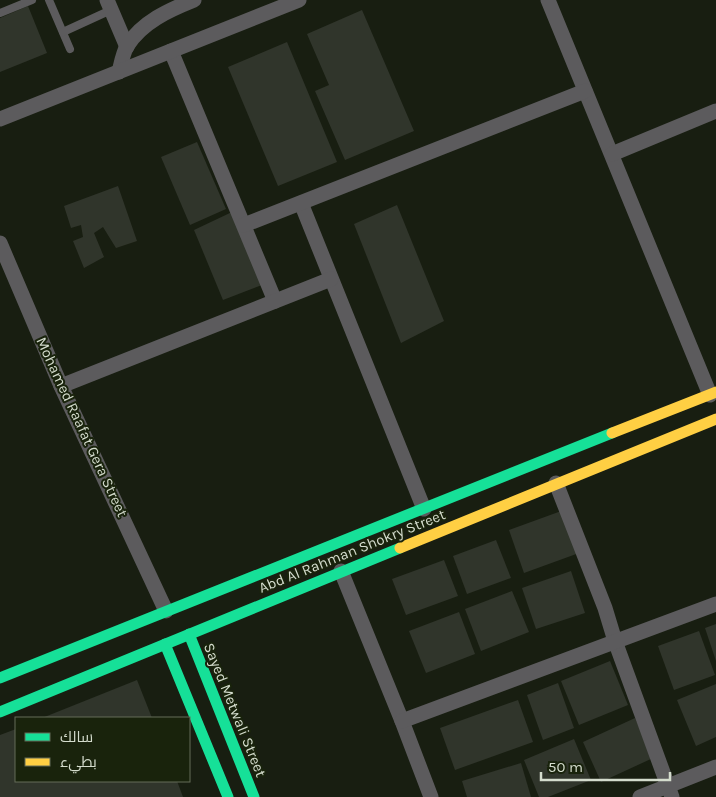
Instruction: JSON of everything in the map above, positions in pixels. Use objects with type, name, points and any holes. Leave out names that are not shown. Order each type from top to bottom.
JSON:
[{"type":"street","points":[[119,72],[127,47],[140,30],[157,17],[194,0]]},
{"type":"street","points":[[0,119],[298,0]]},
{"type":"street","points":[[548,0],[713,394]]},
{"type":"street","points":[[109,5],[127,47]]},
{"type":"street","points":[[171,50],[275,301]]},
{"type":"street","points":[[244,225],[585,91]]},
{"type":"street","points":[[612,154],[716,111]]},
{"type":"street","points":[[301,203],[424,509]]},
{"type":"street","name":"Mohamed Raafat Gera Street","points":[[0,243],[61,386],[166,611]]},
{"type":"street","points":[[61,386],[331,278]]},
{"type":"street","name":"Abd Al Rahman Shokry Street","points":[[0,678],[713,394]]},
{"type":"street","name":"Abd Al Rahman Shokry Street","points":[[0,712],[716,419]]},
{"type":"street","points":[[556,483],[605,608],[615,641],[670,792]]},
{"type":"street","points":[[341,572],[431,797]]},
{"type":"street","points":[[402,721],[716,604]]},
{"type":"street","name":"Sayed Metwali Street","points":[[189,634],[254,797]]},
{"type":"street","points":[[165,644],[228,797]]},
{"type":"street","points":[[640,797],[670,792],[716,767]]},
{"type":"lane","points":[[0,13],[32,0]]},
{"type":"lane","points":[[49,0],[70,49]]},
{"type":"lane","points":[[62,32],[109,5]]},
{"type":"building","points":[[28,6],[47,53],[0,72],[0,18]]},
{"type":"building","points":[[362,10],[414,131],[345,160],[315,91],[329,85],[307,34]]},
{"type":"building","points":[[287,42],[337,162],[278,186],[228,67]]},
{"type":"building","points":[[197,142],[226,209],[190,225],[161,157]]},
{"type":"building","points":[[118,186],[137,241],[116,248],[103,227],[94,233],[104,257],[84,268],[73,241],[83,237],[81,225],[71,228],[64,206]]},
{"type":"building","points":[[397,205],[444,321],[401,343],[354,224]]},
{"type":"building","points":[[232,212],[262,285],[223,300],[194,230]]},
{"type":"building","points":[[564,510],[579,553],[524,573],[509,530]]},
{"type":"building","points":[[496,540],[511,578],[467,594],[453,556]]},
{"type":"building","points":[[444,560],[458,596],[406,615],[392,579]]},
{"type":"building","points":[[571,571],[585,613],[536,629],[522,588]]},
{"type":"building","points":[[512,591],[529,632],[481,651],[465,609]]},
{"type":"building","points":[[459,612],[475,654],[426,673],[409,631]]},
{"type":"building","points":[[716,624],[716,661],[705,628]]},
{"type":"building","points":[[699,631],[715,675],[674,690],[658,646]]},
{"type":"building","points":[[610,661],[628,705],[579,725],[561,681]]},
{"type":"building","points":[[137,680],[152,717],[44,717]]},
{"type":"building","points":[[558,683],[574,728],[543,740],[527,695]]},
{"type":"building","points":[[716,684],[716,737],[696,746],[677,700]]},
{"type":"building","points":[[518,700],[533,742],[455,770],[440,728]]},
{"type":"building","points":[[635,718],[653,758],[601,782],[583,742]]},
{"type":"building","points":[[15,729],[15,782],[177,782],[183,797],[0,797],[0,735]]},
{"type":"building","points":[[574,739],[591,780],[548,797],[539,797],[524,760]]},
{"type":"building","points":[[521,763],[531,797],[467,797],[462,781]]},
{"type":"traffic: fast","points":[[0,678],[612,433]]},
{"type":"traffic: fast","points":[[0,712],[400,548]]},
{"type":"traffic: fast","points":[[189,634],[254,797]]},
{"type":"traffic: fast","points":[[165,644],[228,797]]},
{"type":"traffic: slow","points":[[612,433],[716,392]]},
{"type":"traffic: slow","points":[[400,548],[716,419]]}]
